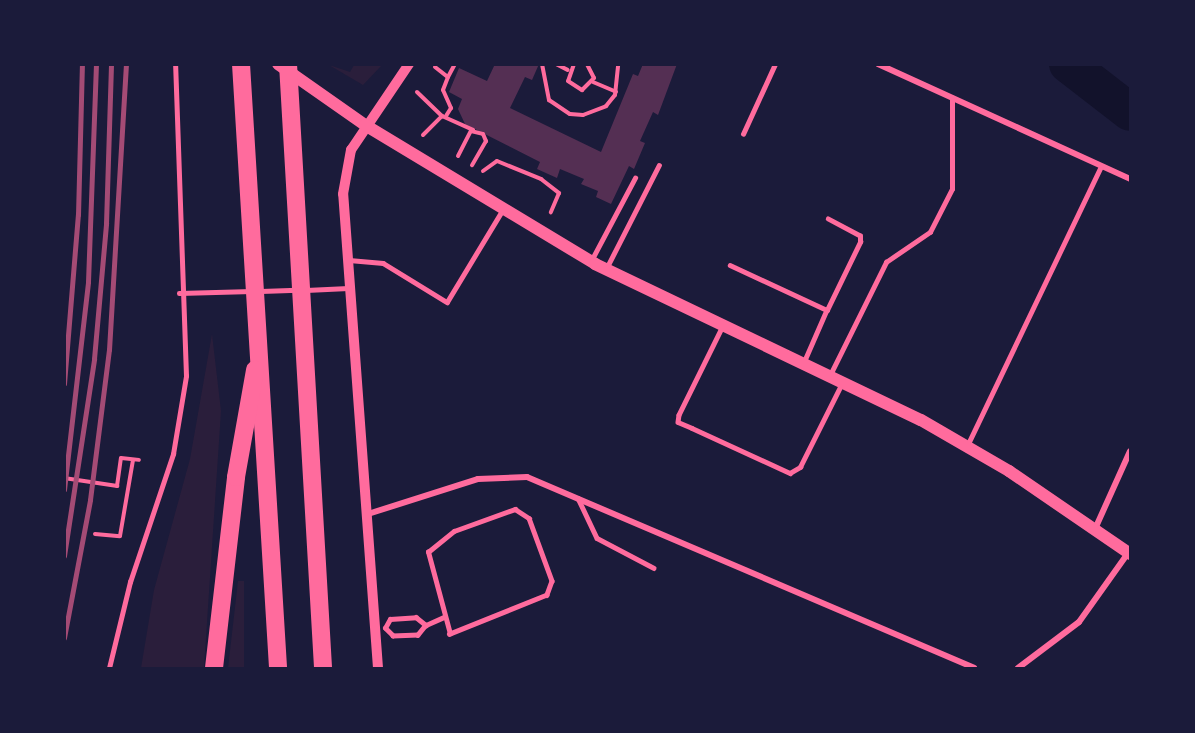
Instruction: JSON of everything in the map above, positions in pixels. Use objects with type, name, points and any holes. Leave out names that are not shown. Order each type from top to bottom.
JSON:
[{"type":"highway","points":[[241,64],[260,344],[278,669]]},
{"type":"highway","points":[[288,64],[323,669]]},
{"type":"highway","points":[[214,669],[236,477],[260,344]]},
{"type":"main road","points":[[278,64],[365,125],[591,261],[723,326],[843,381],[968,446],[1129,553]]},
{"type":"street","points":[[378,669],[380,629],[368,514],[349,260],[345,171],[365,125],[409,64]]},
{"type":"street","points":[[878,64],[1131,179]]},
{"type":"street","points":[[1095,529],[1131,452]]},
{"type":"street","points":[[368,514],[478,478],[527,477],[577,496],[974,669]]},
{"type":"street","points":[[1018,669],[1079,622],[1129,553]]},
{"type":"lane","points":[[109,669],[178,431],[188,351],[179,293],[174,64]]},
{"type":"lane","points":[[743,134],[776,64]]},
{"type":"lane","points":[[830,375],[873,283],[901,250],[930,232],[953,182],[952,98]]},
{"type":"lane","points":[[606,269],[659,165]]},
{"type":"lane","points":[[968,446],[1101,166]]},
{"type":"lane","points":[[591,261],[635,178]]},
{"type":"lane","points":[[349,260],[383,263],[447,302],[503,209]]},
{"type":"lane","points":[[804,363],[860,242],[860,236],[828,219]]},
{"type":"lane","points":[[730,265],[827,310]]},
{"type":"lane","points":[[179,293],[351,288]]},
{"type":"lane","points":[[723,326],[678,422],[790,473],[800,466],[843,381]]},
{"type":"lane","points":[[577,496],[597,538],[654,568]]},
{"type":"lane","points":[[515,509],[529,518],[552,581],[547,595],[450,634],[444,617],[428,552],[454,531],[515,509]]},
{"type":"lane","points":[[426,625],[416,617],[390,619],[380,629],[393,636],[418,635],[426,625],[444,617]]},
{"type":"path","points":[[423,135],[452,108],[443,90],[455,64]]},
{"type":"path","points":[[542,64],[549,100],[570,114],[595,112],[616,92],[618,64]]},
{"type":"path","points":[[556,64],[568,70],[573,88],[593,82],[616,92]]},
{"type":"path","points":[[568,70],[574,64]]},
{"type":"path","points":[[587,64],[593,82]]},
{"type":"path","points":[[435,67],[448,77]]},
{"type":"path","points":[[417,92],[444,116],[487,138],[472,165]]},
{"type":"path","points":[[458,156],[474,130]]},
{"type":"path","points":[[483,171],[497,161],[541,179],[559,194],[551,212]]},
{"type":"path","points":[[64,478],[117,486],[121,458],[139,460]]},
{"type":"path","points":[[95,534],[120,536],[133,460]]},
{"type":"shaded area","points":[[329,65],[350,72],[354,65],[382,65],[363,85]]},
{"type":"shaded area","points":[[212,334],[221,411],[204,668],[141,668],[154,590],[190,459]]},
{"type":"shaded area","points":[[238,581],[244,581],[244,668],[228,668]]},
{"type":"building","points":[[495,64],[539,64],[532,80],[525,77],[510,108],[601,152],[633,74],[638,76],[643,64],[677,64],[658,115],[653,112],[640,141],[645,143],[634,169],[629,166],[611,204],[596,197],[598,191],[581,184],[584,179],[560,169],[557,178],[537,169],[540,162],[465,124],[458,109],[462,99],[449,92],[459,68],[487,81]]},
{"type":"waterway","points":[[1068,64],[1130,112]]},
{"type":"railway","points":[[64,384],[78,215],[82,64]]},
{"type":"railway","points":[[64,490],[88,282],[96,64]]},
{"type":"railway","points":[[64,556],[94,359],[106,224],[111,64]]},
{"type":"railway","points":[[64,638],[90,500],[109,350],[126,64]]}]
